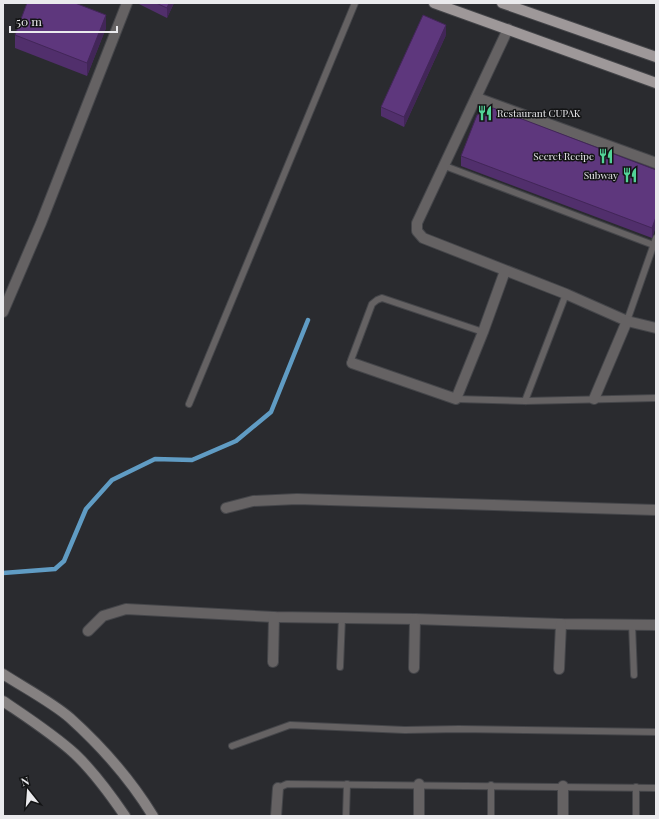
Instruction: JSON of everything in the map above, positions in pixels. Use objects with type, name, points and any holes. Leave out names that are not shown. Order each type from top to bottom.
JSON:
[{"type":"main road","points":[[434,3],[656,83]]},
{"type":"main road","points":[[502,3],[656,57]]},
{"type":"main road","points":[[3,674],[69,717],[115,764],[144,801],[153,816]]},
{"type":"main road","points":[[3,701],[44,729],[75,755],[107,790],[125,816]]},
{"type":"street","points":[[3,312],[41,223],[127,3]]},
{"type":"street","points":[[508,29],[418,223],[417,231],[423,238],[566,294],[627,322],[656,328]]},
{"type":"street","points":[[477,98],[656,163]]},
{"type":"street","points":[[352,363],[456,399],[484,332],[505,271]]},
{"type":"street","points":[[594,399],[627,322]]},
{"type":"street","points":[[226,508],[253,501],[297,499],[656,510]]},
{"type":"street","points":[[88,631],[103,616],[126,609],[274,617],[342,617],[561,624],[656,625]]},
{"type":"street","points":[[273,662],[274,617]]},
{"type":"street","points":[[414,668],[415,619]]},
{"type":"street","points":[[559,670],[561,624]]},
{"type":"street","points":[[419,784],[419,816]]},
{"type":"street","points":[[563,786],[563,816]]},
{"type":"street","points":[[276,816],[278,788]]},
{"type":"lane","points":[[189,404],[355,3]]},
{"type":"lane","points":[[445,166],[655,246]]},
{"type":"lane","points":[[627,322],[655,246],[656,238]]},
{"type":"lane","points":[[525,401],[566,294]]},
{"type":"lane","points":[[352,363],[351,360],[372,304],[382,298],[484,332]]},
{"type":"lane","points":[[456,399],[525,401],[656,398]]},
{"type":"lane","points":[[340,667],[342,617]]},
{"type":"lane","points":[[632,624],[634,676]]},
{"type":"lane","points":[[232,746],[290,725],[405,730],[459,729],[656,732]]},
{"type":"lane","points":[[278,788],[287,784],[419,784],[656,788]]},
{"type":"lane","points":[[346,816],[347,784]]},
{"type":"lane","points":[[491,785],[491,816]]},
{"type":"lane","points":[[636,787],[636,816]]},
{"type":"building","points":[[27,3],[75,3],[106,15],[87,63],[15,35]]},
{"type":"building","points":[[156,3],[169,3],[167,8]]},
{"type":"building","points":[[423,15],[446,25],[404,117],[381,107]]},
{"type":"building","points":[[493,108],[656,170],[656,217],[652,228],[461,156],[477,115]]},
{"type":"waterway","points":[[3,573],[55,569],[64,561],[86,509],[112,480],[155,459],[192,460],[236,441],[271,412],[308,320]]},
{"type":"place","name":"Restaurant CUPAK","points":[[485,113]]},
{"type":"place","name":"Secret Recipe","points":[[606,156]]},
{"type":"place","name":"Subway","points":[[630,175]]}]
